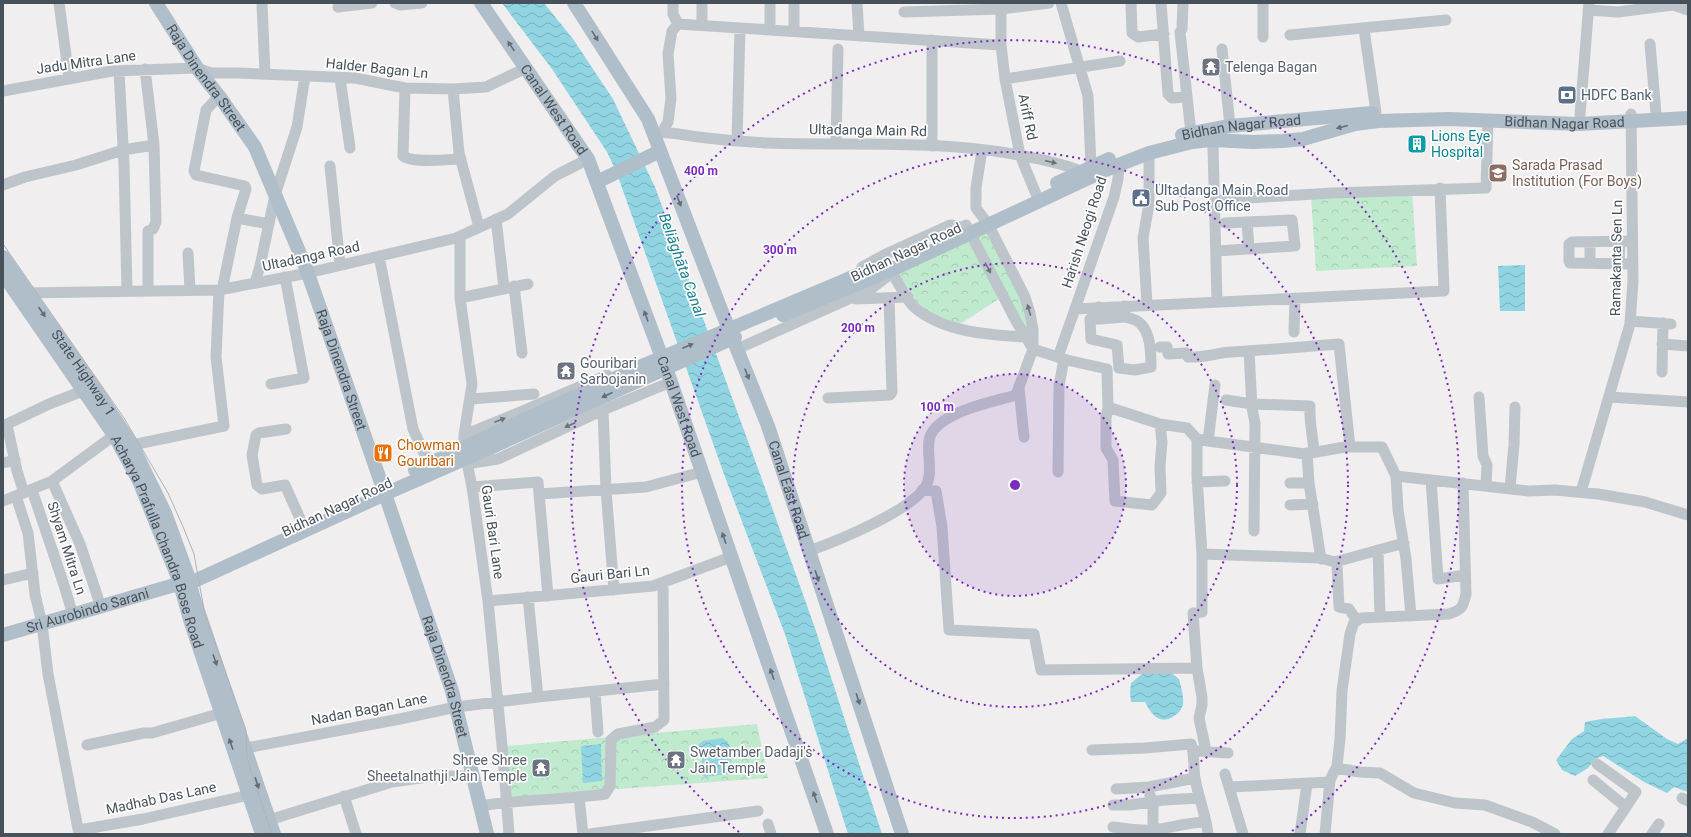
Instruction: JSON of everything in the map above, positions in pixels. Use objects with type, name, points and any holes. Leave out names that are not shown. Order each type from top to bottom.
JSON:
[{"type":"main road","name":"Raja Dinendra Street","points":[[156,3],[197,68],[255,147],[308,273],[452,691],[487,834]]},
{"type":"main road","name":"Canal West Road","points":[[481,3],[588,159],[599,181],[828,834]]},
{"type":"main road","name":"Canal East Road","points":[[574,3],[648,119],[658,132],[658,152],[768,426],[902,834]]},
{"type":"main road","name":"Bidhan Nagar Road","points":[[985,221],[1085,169],[1148,144],[1191,133],[1211,134],[1253,142],[1284,141],[1302,138],[1355,124],[1378,121],[1449,119],[1579,124],[1631,118],[1656,113],[1688,111]]},
{"type":"main road","name":"Bidhan Nagar Road","points":[[490,442],[892,268],[966,229],[1119,164],[1149,153],[1192,142],[1230,126],[1376,112],[1688,118]]},
{"type":"main road","points":[[599,181],[658,152]]},
{"type":"main road","name":"State Highway 1","points":[[3,258],[22,293],[118,432],[132,445],[165,513],[182,582]]},
{"type":"main road","name":"Bidhan Nagar Road","points":[[490,442],[642,366],[892,268]]},
{"type":"main road","name":"Acharya Prafulla Chandra Bose Road","points":[[3,274],[22,293],[83,391],[118,432],[182,582],[226,712],[249,795],[262,834]]},
{"type":"main road","points":[[182,582],[384,490],[465,451],[490,442]]},
{"type":"main road","name":"Bidhan Nagar Road","points":[[182,582],[302,523],[384,490],[429,464],[465,451]]},
{"type":"main road","name":"Sri Aurobindo Sarani","points":[[3,635],[73,616],[182,582]]},
{"type":"main road","name":"Acharya Prafulla Chandra Bose Road","points":[[226,712],[246,748],[274,834]]},
{"type":"street","points":[[59,3],[69,78]]},
{"type":"street","points":[[262,3],[265,74]]},
{"type":"street","points":[[338,8],[372,3]]},
{"type":"street","points":[[396,3],[400,5],[422,3]]},
{"type":"street","points":[[673,3],[673,14],[678,24]]},
{"type":"street","points":[[702,3],[702,25]]},
{"type":"street","points":[[770,3],[770,30]]},
{"type":"street","points":[[794,3],[794,31]]},
{"type":"street","points":[[857,3],[859,36]]},
{"type":"street","points":[[904,12],[1049,3]]},
{"type":"street","points":[[1061,3],[1088,96],[1085,169]]},
{"type":"street","points":[[1131,3],[1132,33],[1134,36],[1164,34]]},
{"type":"street","points":[[1161,3],[1168,94],[1172,98],[1187,97]]},
{"type":"street","points":[[1183,3],[1182,29],[1180,32],[1191,133]]},
{"type":"street","points":[[1263,3],[1263,37]]},
{"type":"street","points":[[1580,115],[1588,7],[1618,12],[1673,5],[1688,10]]},
{"type":"street","name":"Ariff Rd","points":[[1001,6],[1001,45],[1005,78],[1020,155],[1036,194]]},
{"type":"street","points":[[1290,35],[1446,20]]},
{"type":"street","points":[[658,132],[668,122],[671,98],[668,54],[672,31],[678,24]]},
{"type":"street","points":[[678,24],[1001,45]]},
{"type":"street","points":[[737,140],[740,28]]},
{"type":"street","points":[[1364,29],[1376,112]]},
{"type":"street","points":[[932,40],[932,146]]},
{"type":"street","points":[[1650,44],[1656,113]]},
{"type":"street","points":[[1222,49],[1230,126]]},
{"type":"street","points":[[836,144],[838,50]]},
{"type":"street","points":[[1005,78],[1120,61]]},
{"type":"street","name":"Jadu Mitra Lane","points":[[3,91],[69,78],[118,71],[197,68]]},
{"type":"street","name":"Halder Bagan Ln","points":[[197,68],[211,73],[355,78],[405,88],[453,89],[486,86],[526,68]]},
{"type":"street","points":[[145,69],[154,145],[156,222],[153,229],[148,231],[148,291]]},
{"type":"street","points":[[118,71],[123,150],[127,291]]},
{"type":"street","points":[[254,283],[275,195],[297,127],[305,76]]},
{"type":"street","points":[[340,78],[350,148]]},
{"type":"street","points":[[405,88],[403,156],[406,158],[426,160],[461,159]]},
{"type":"street","points":[[453,89],[461,159],[479,227]]},
{"type":"street","points":[[132,445],[224,426],[216,357],[220,290],[237,218],[246,189],[245,186],[196,175],[194,171],[206,110],[219,96]]},
{"type":"street","name":"Ramakanta Sen Ln","points":[[1581,492],[1630,321],[1633,264],[1631,118]]},
{"type":"street","points":[[1215,200],[1440,188],[1486,188],[1488,121]]},
{"type":"street","name":"Ultadanga Main Rd","points":[[658,132],[767,143],[932,146],[982,150],[1020,155],[1085,169]]},
{"type":"street","points":[[1211,134],[1213,147],[1215,200],[1217,301]]},
{"type":"street","points":[[3,185],[25,177],[76,165],[123,150],[154,145]]},
{"type":"street","points":[[809,551],[852,534],[893,513],[918,495],[926,486],[930,472],[929,440],[933,428],[946,419],[969,409],[1016,395],[1033,349],[1033,330],[1025,297],[985,221],[976,208],[976,188],[982,150]]},
{"type":"street","points":[[1147,304],[1143,238],[1149,204],[1149,153]]},
{"type":"street","name":"Ultadanga Road","points":[[22,293],[220,290],[308,273],[460,236],[508,214],[555,176],[588,159]]},
{"type":"street","name":"Harish Neogi Road","points":[[1058,472],[1059,386],[1061,358],[1075,309],[1114,197],[1119,164]]},
{"type":"street","points":[[330,166],[340,265]]},
{"type":"street","points":[[1075,309],[1147,304],[1444,291],[1440,188]]},
{"type":"street","points":[[237,218],[269,224]]},
{"type":"street","points":[[496,219],[522,353]]},
{"type":"street","points":[[1216,251],[1295,246],[1292,220],[1226,224]]},
{"type":"street","points":[[1247,222],[1248,248]]},
{"type":"street","points":[[727,325],[861,268],[886,254],[950,225],[966,229],[1033,349],[1061,358],[1107,369],[1108,407],[1106,418],[1106,448],[1113,460],[1115,501],[1152,505],[1161,493],[1160,466],[1162,442],[1160,424]]},
{"type":"street","name":"Gauri Bari Lane","points":[[460,236],[460,298],[472,384],[465,451],[472,487],[488,601],[509,834]]},
{"type":"street","points":[[1632,241],[1572,242],[1569,244],[1568,261],[1570,263],[1633,264]]},
{"type":"street","points":[[1590,242],[1590,263]]},
{"type":"street","points":[[1620,242],[1620,263]]},
{"type":"street","points":[[188,253],[190,290]]},
{"type":"street","points":[[379,256],[413,429],[429,464]]},
{"type":"street","points":[[737,349],[871,289],[892,268],[913,306],[935,321],[968,331],[1025,337]]},
{"type":"street","points":[[271,384],[304,378],[285,277]]},
{"type":"street","points":[[460,298],[528,284]]},
{"type":"street","points":[[849,299],[908,297]]},
{"type":"street","points":[[828,398],[890,395],[892,392],[889,298]]},
{"type":"street","points":[[1294,332],[1295,298]]},
{"type":"street","points":[[1124,306],[1125,317]]},
{"type":"street","points":[[1099,307],[1100,319]]},
{"type":"street","points":[[1125,317],[1138,322],[1148,336],[1151,353],[1150,368],[1136,370],[1119,368],[1117,345],[1091,339],[1090,320],[1125,317]]},
{"type":"street","points":[[1630,321],[1667,324],[1662,344],[1662,372]]},
{"type":"street","points":[[1160,347],[1167,347],[1168,354],[1186,353],[1188,357],[1199,358],[1215,354],[1339,344],[1350,447]]},
{"type":"street","points":[[1662,344],[1688,346]]},
{"type":"street","points":[[465,451],[513,415],[659,352]]},
{"type":"street","points":[[1248,352],[1255,424],[1254,531]]},
{"type":"street","points":[[465,451],[498,458],[603,410],[670,382]]},
{"type":"street","points":[[1206,751],[1199,718],[1202,697],[1193,613],[1202,612],[1202,554],[1197,482],[1203,440],[1215,385]]},
{"type":"street","points":[[1019,387],[1024,437]]},
{"type":"street","points":[[79,832],[48,674],[42,624],[35,594],[24,493],[5,425],[49,404],[83,391]]},
{"type":"street","points":[[471,399],[534,394]]},
{"type":"street","points":[[1479,397],[1483,456],[1487,465],[1486,486]]},
{"type":"street","points":[[1609,397],[1688,402]]},
{"type":"street","points":[[1226,400],[1252,404],[1310,406],[1309,424],[1313,436],[1310,453],[1309,483],[1322,558]]},
{"type":"street","points":[[1108,407],[1160,424],[1187,428],[1203,440],[1310,453],[1350,447],[1382,447],[1396,476],[1398,510],[1404,543],[1411,616]]},
{"type":"street","points":[[1510,488],[1514,445],[1515,407]]},
{"type":"street","points":[[603,410],[606,490],[614,590]]},
{"type":"street","points":[[286,429],[259,433],[256,435],[252,456],[257,485],[262,488],[285,485],[302,523]]},
{"type":"street","points":[[3,501],[52,481],[118,432]]},
{"type":"street","points":[[3,463],[14,460]]},
{"type":"street","points":[[539,494],[646,487],[702,472]]},
{"type":"street","points":[[1396,476],[1486,486],[1581,492],[1645,502],[1688,515]]},
{"type":"street","points":[[1430,480],[1438,579],[1465,576]]},
{"type":"street","points":[[52,481],[80,544],[102,607]]},
{"type":"street","points":[[472,487],[535,481],[538,482],[548,596]]},
{"type":"street","points":[[1197,482],[1225,481]]},
{"type":"street","points":[[1290,483],[1309,483]]},
{"type":"street","points":[[1325,834],[1330,782],[1336,768],[1340,739],[1342,691],[1350,634],[1354,622],[1361,618],[1449,614],[1459,611],[1466,594],[1463,483]]},
{"type":"street","points":[[922,490],[936,490],[942,527],[949,630],[1034,634],[1041,670],[1198,668]]},
{"type":"street","name":"Shyam Mitra Ln","points":[[24,493],[64,582],[73,616]]},
{"type":"street","points":[[1290,505],[1313,504]]},
{"type":"street","points":[[1202,554],[1322,558],[1335,562],[1404,543]]},
{"type":"street","points":[[1378,550],[1380,617]]},
{"type":"street","name":"Gauri Bari Ln","points":[[488,601],[653,586],[731,557]]},
{"type":"street","points":[[1335,562],[1337,565],[1339,607],[1349,609],[1357,621]]},
{"type":"street","points":[[3,580],[32,574]]},
{"type":"street","points":[[480,806],[507,802],[605,794],[610,786],[611,740],[618,734],[655,727],[664,720],[663,583]]},
{"type":"street","points":[[528,597],[538,697]]},
{"type":"street","name":"Nadan Bagan Lane","points":[[246,748],[400,720],[456,707],[498,701],[664,684]]},
{"type":"street","points":[[595,692],[598,732]]},
{"type":"street","points":[[87,745],[144,733],[152,733],[226,712]]},
{"type":"street","points":[[1092,750],[1191,744],[1194,752],[1195,778],[1208,834]]},
{"type":"street","points":[[1194,752],[1206,751],[1228,753]]},
{"type":"street","points":[[1597,764],[1636,793],[1608,834]]},
{"type":"street","points":[[1336,768],[1360,772],[1380,773],[1414,793],[1455,803],[1485,805],[1532,822],[1555,834]]},
{"type":"street","points":[[1225,774],[1243,834]]},
{"type":"street","points":[[269,820],[392,782],[435,776],[473,776]]},
{"type":"street","points":[[1116,789],[1149,787],[1195,778]]},
{"type":"street","points":[[1593,780],[1626,806]]},
{"type":"street","points":[[1230,788],[1330,782]]},
{"type":"street","points":[[1300,834],[1307,784]]},
{"type":"street","points":[[1149,787],[1153,806],[1153,832]]},
{"type":"street","name":"Madhab Das Lane","points":[[79,832],[249,795]]},
{"type":"street","points":[[344,796],[356,834]]},
{"type":"street","points":[[580,797],[583,834]]},
{"type":"street","points":[[1113,805],[1130,805],[1164,800],[1200,798]]},
{"type":"street","points":[[590,834],[758,811]]},
{"type":"street","points":[[1113,827],[1153,832],[1198,822],[1206,822]]},
{"type":"street","points":[[1652,834],[1659,824]]},
{"type":"green space","points":[[1412,191],[1417,266],[1316,271],[1311,196]]},
{"type":"green space","points":[[986,225],[1021,292],[1031,342],[973,232]]},
{"type":"green space","points":[[968,235],[1002,297],[960,324],[936,318],[916,301],[897,272]]},
{"type":"green space","points":[[757,724],[768,778],[510,797],[507,746]]},
{"type":"water","name":"Beliāghāta Canal","points":[[502,3],[544,3],[573,39],[613,99],[655,187],[816,631],[882,834],[848,834],[786,637],[725,477],[616,171],[607,152],[552,69]]},
{"type":"water","points":[[1525,265],[1525,311],[1500,311],[1498,266]]},
{"type":"water","points":[[1149,672],[1170,672],[1179,679],[1183,695],[1182,708],[1178,713],[1169,719],[1164,720],[1156,717],[1150,711],[1145,702],[1131,702],[1131,683],[1142,674]]},
{"type":"water","points":[[1635,716],[1667,739],[1678,744],[1688,738],[1688,792],[1674,787],[1667,793],[1644,782],[1603,756],[1595,759],[1588,768],[1575,776],[1562,770],[1556,760],[1572,739],[1584,731],[1585,722]]},
{"type":"water","points":[[723,738],[730,746],[732,773],[705,777],[700,771],[702,758],[697,746],[703,741]]},
{"type":"water","points":[[601,744],[602,781],[583,783],[581,746]]},
{"type":"tram line","points":[[3,244],[124,418],[168,493],[194,554],[205,615],[246,730],[247,758],[272,834]]},
{"type":"place","name":"Telenga Bagan","points":[[1211,67]]},
{"type":"place","name":"HDFC Bank","points":[[1567,95]]},
{"type":"place","name":"Lions Eye Hospital","points":[[1417,144]]},
{"type":"place","name":"Sarada Prasad Institution (For Boys)","points":[[1498,173]]},
{"type":"place","name":"Ultadanga Main Road Sub Post Office","points":[[1141,198]]},
{"type":"place","name":"Gouribari Sarbojanin","points":[[566,371]]},
{"type":"place","name":"Chowman Gouribari","points":[[383,453]]},
{"type":"place","name":"Swetamber Dadaji's Jain Temple","points":[[676,760]]},
{"type":"place","name":"Shree Shree Sheetalnathji Jain Temple","points":[[541,768]]}]
